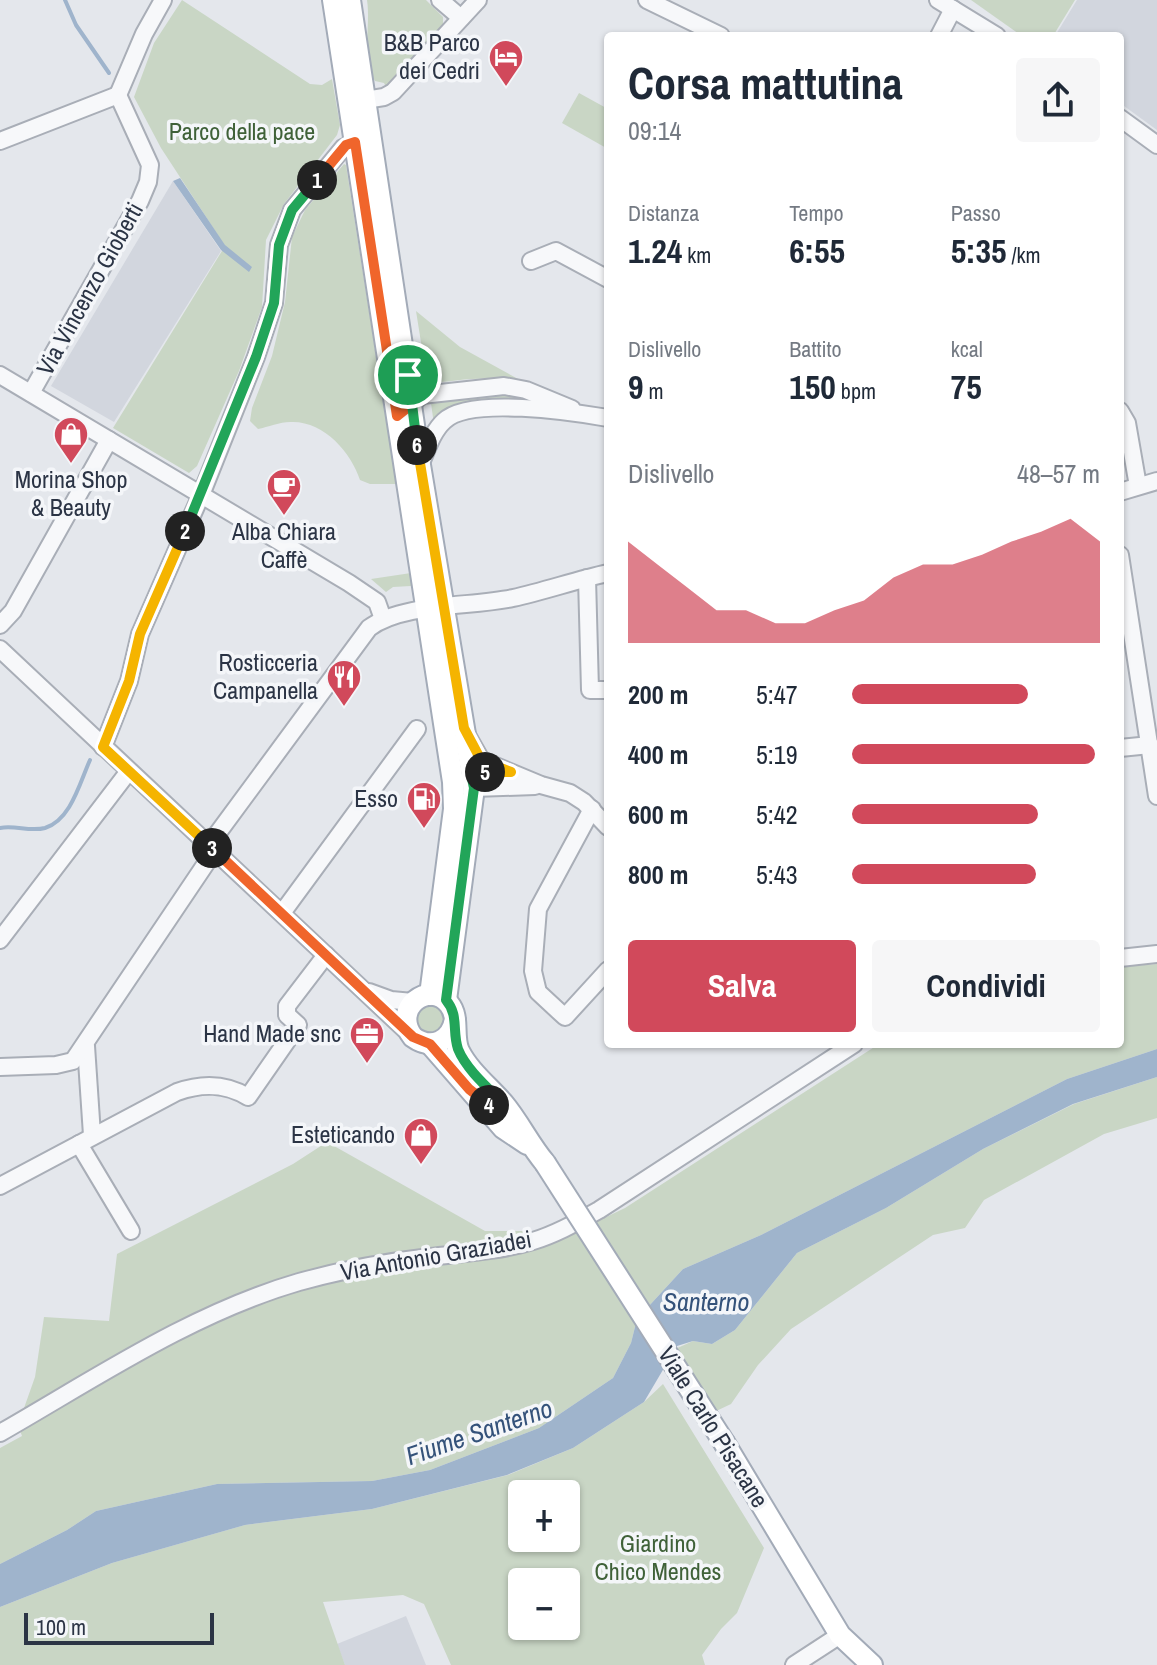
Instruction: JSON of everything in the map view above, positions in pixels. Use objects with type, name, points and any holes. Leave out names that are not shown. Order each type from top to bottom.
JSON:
[{"type":"main road","points":[[333,0],[355,142],[410,405],[420,465],[435,609],[464,728],[466,781],[430,999],[408,1008],[406,1023],[422,1041],[438,1043],[450,1034],[455,1019]]},
{"type":"main road","points":[[350,0],[408,375],[435,609],[466,781]]},
{"type":"main road","name":"Viale Carlo Pisacane","points":[[430,999],[454,1012],[458,1050],[503,1103],[545,1163],[725,1444],[840,1635],[872,1665]]},
{"type":"main road","name":"Viale Carlo Pisacane","points":[[422,1041],[503,1128],[530,1145]]},
{"type":"main road","points":[[469,1089],[491,1106],[498,1107],[503,1103]]},
{"type":"street","points":[[0,141],[118,95],[144,34],[163,0]]},
{"type":"street","points":[[440,0],[461,18]]},
{"type":"street","points":[[365,100],[393,92],[478,0]]},
{"type":"street","points":[[647,0],[713,32]]},
{"type":"street","points":[[938,0],[990,32]]},
{"type":"street","points":[[941,32],[953,9]]},
{"type":"street","name":"Via Vincenzo Gioberti","points":[[31,393],[148,182],[150,165],[118,95]]},
{"type":"street","points":[[1124,121],[1157,145]]},
{"type":"street","points":[[103,747],[129,681],[140,634],[201,495],[256,357],[274,303],[279,245],[292,210],[343,148],[355,142]]},
{"type":"street","points":[[531,261],[556,251],[604,277]]},
{"type":"street","points":[[0,375],[377,602],[383,619]]},
{"type":"street","points":[[410,405],[504,386],[526,390],[584,414]]},
{"type":"street","points":[[420,465],[431,439],[445,419],[464,409],[495,406],[604,417]]},
{"type":"street","points":[[1124,418],[1138,486]]},
{"type":"street","points":[[0,625],[13,611],[109,440]]},
{"type":"street","points":[[1124,491],[1157,481]]},
{"type":"street","points":[[0,1067],[56,1065],[73,1061],[86,1046],[212,848],[369,628],[383,619],[512,599],[604,574]]},
{"type":"street","points":[[587,578],[590,690],[604,690]]},
{"type":"street","points":[[1124,580],[1157,796]]},
{"type":"street","name":"Viale Carlo Pisacane","points":[[0,649],[364,991],[422,1041]]},
{"type":"street","points":[[464,728],[481,760],[541,785],[570,793],[604,822]]},
{"type":"street","points":[[282,913],[417,729]]},
{"type":"street","points":[[1124,748],[1150,745]]},
{"type":"street","points":[[0,940],[129,771]]},
{"type":"street","points":[[466,781],[511,772]]},
{"type":"street","points":[[466,781],[541,785]]},
{"type":"street","points":[[592,809],[538,909],[533,971],[538,992],[565,1017],[604,974]]},
{"type":"street","points":[[1124,958],[1157,954]]},
{"type":"street","points":[[0,1186],[177,1092],[196,1085],[235,1090],[248,1097],[298,1025],[287,1015],[287,1006],[326,955]]},
{"type":"street","name":"Viale Carlo Pisacane","points":[[364,991],[391,1000],[430,999]]},
{"type":"street","points":[[86,1046],[86,1140],[131,1231]]},
{"type":"street","name":"Via Antonio Graziadei","points":[[0,1433],[176,1333],[262,1295],[326,1275],[398,1261],[504,1248],[560,1232],[599,1210],[848,1048]]},
{"type":"street","points":[[794,1665],[840,1635]]},
{"type":"shaded area","points":[[1077,0],[1157,0],[1157,130],[1124,106],[1124,32],[1057,32]]},
{"type":"shaded area","points":[[173,181],[221,251],[114,422],[51,386]]},
{"type":"shaded area","points":[[406,1616],[426,1665],[345,1665],[337,1644]]},
{"type":"green space","name":"Parco della pace","points":[[182,0],[310,84],[322,85],[332,79],[340,125],[337,135],[284,204],[266,240],[262,307],[239,371],[197,466],[189,473],[113,428],[225,246],[161,148],[134,97],[154,43]]},
{"type":"green space","points":[[367,0],[426,0],[443,17],[438,33],[386,87],[384,83],[375,81],[368,62]]},
{"type":"green space","points":[[971,0],[1075,0],[1055,32],[1016,32]]},
{"type":"green space","points":[[579,93],[604,107],[604,147],[562,123]]},
{"type":"green space","points":[[344,164],[396,484],[370,484],[360,480],[343,449],[314,426],[290,422],[258,429],[250,421],[272,356],[285,302],[292,237],[305,210]]},
{"type":"green space","points":[[416,311],[460,347],[529,385],[493,379],[427,380]]},
{"type":"green space","points":[[490,393],[518,398],[515,401],[489,399],[471,402],[434,425],[431,403]]},
{"type":"green space","points":[[411,573],[411,586],[393,587],[386,592],[371,579]]},
{"type":"green space","points":[[1157,964],[1157,1049],[1067,1079],[761,1235],[683,1269],[637,1319],[631,1343],[613,1378],[539,1428],[430,1470],[372,1481],[217,1484],[96,1511],[67,1530],[0,1564],[0,1448],[22,1436],[18,1425],[35,1377],[44,1317],[109,1321],[117,1254],[293,1164],[327,1142],[485,1231],[577,1231],[625,1208],[873,1048],[1124,1048],[1124,967]]},
{"type":"green space","points":[[430,1006],[439,1010],[443,1019],[439,1028],[430,1032],[421,1028],[417,1019],[421,1010]]},
{"type":"green space","points":[[1157,1077],[1157,1118],[1104,1134],[984,1200],[965,1228],[933,1235],[791,1329],[758,1365],[731,1404],[712,1413],[673,1350],[693,1341],[712,1344],[735,1330],[797,1253],[886,1208],[983,1149],[1074,1104]]},
{"type":"green space","name":"Giardino Chico Mendes","points":[[663,1384],[764,1548],[737,1613],[702,1655],[705,1665],[451,1665],[424,1604],[403,1595],[323,1602],[345,1665],[0,1665],[0,1607],[112,1563],[245,1525],[372,1509],[508,1475],[573,1448],[644,1402]]},
{"type":"water","points":[[180,178],[225,245],[252,267],[249,272],[221,250],[173,181]]},
{"type":"water","name":"Santerno","points":[[1157,1049],[1157,1077],[1073,1104],[983,1149],[886,1208],[797,1253],[735,1330],[712,1344],[693,1341],[677,1346],[644,1402],[573,1448],[507,1475],[372,1509],[245,1525],[112,1563],[0,1607],[0,1564],[67,1530],[96,1511],[217,1484],[372,1481],[430,1470],[539,1428],[613,1378],[631,1343],[637,1319],[683,1269],[761,1235],[1067,1079]]},
{"type":"waterway","points":[[65,0],[76,25],[109,73]]},
{"type":"waterway","points":[[0,828],[39,829],[54,824],[74,799],[90,760]]},
{"type":"place","name":"B&B Parco dei Cedri","points":[[506,88]]},
{"type":"place","name":"Morina Shop & Beauty","points":[[71,465]]},
{"type":"place","name":"Alba Chiara Caffè","points":[[284,517]]},
{"type":"place","name":"Rosticceria Campanella","points":[[344,708]]},
{"type":"place","name":"Esso","points":[[424,830]]},
{"type":"place","name":"Hand Made snc","points":[[367,1065]]},
{"type":"place","name":"Esteticando","points":[[421,1166]]},
{"type":"route","points":[[408,375],[412,404],[397,416],[355,142],[343,148],[292,210],[279,245],[274,303],[256,357],[201,495],[140,634],[129,681],[103,747],[413,1037],[430,1044],[469,1089],[491,1106],[498,1107],[503,1103],[458,1050],[454,1012],[446,1000],[474,788],[471,774],[511,772],[481,760],[464,728],[412,404],[422,395],[408,375]]},
{"type":"water label","name":"Fiume Santerno","points":[[479,1432]]}]
